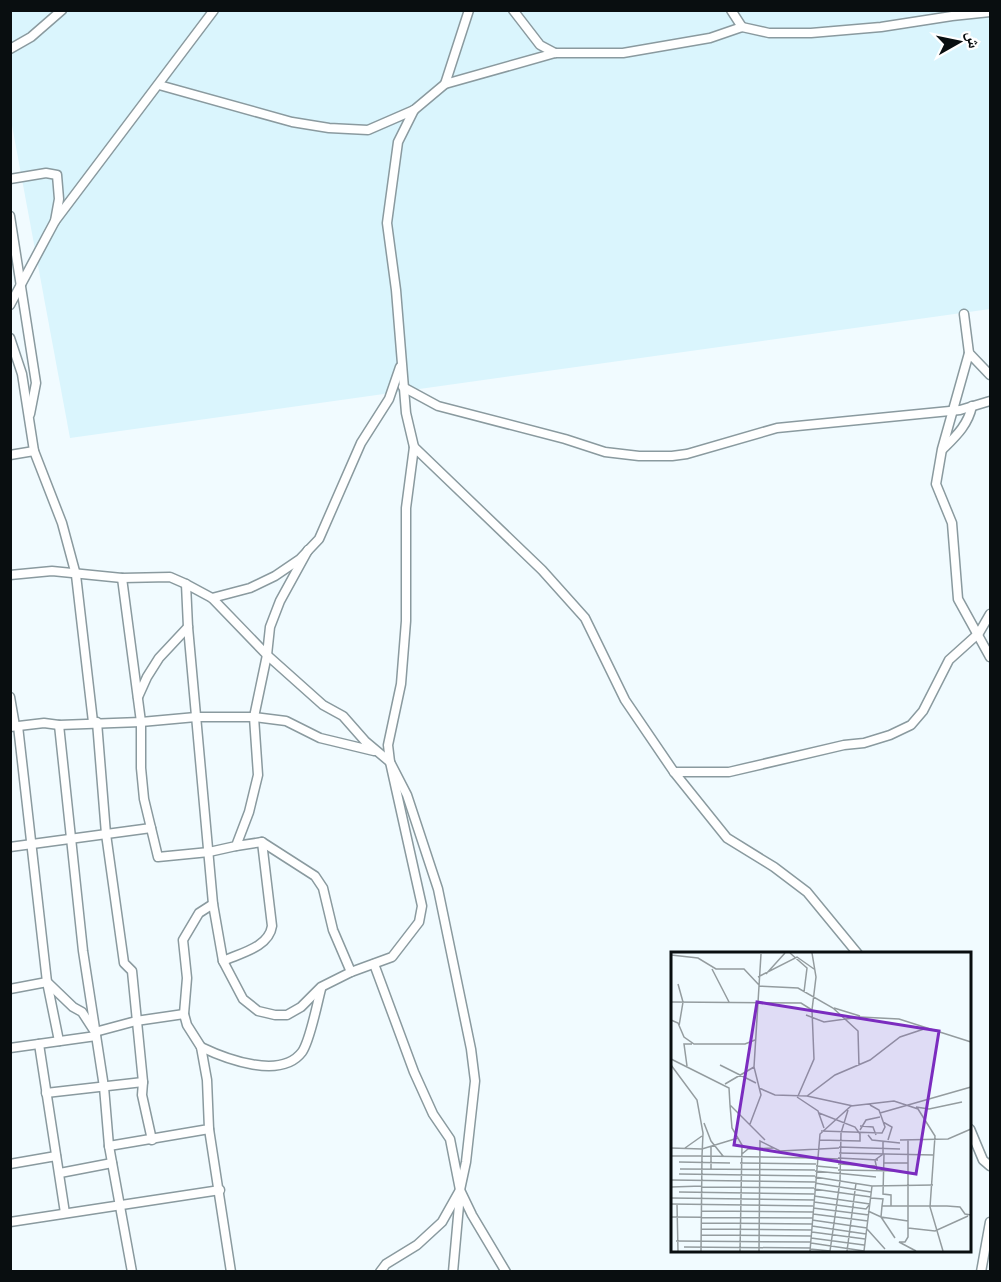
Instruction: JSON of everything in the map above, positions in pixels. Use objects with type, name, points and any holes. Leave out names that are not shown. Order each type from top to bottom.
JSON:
[{"type":"street","points":[[45,10],[52,20]]},
{"type":"street","points":[[10,49],[31,37],[62,10]]},
{"type":"street","points":[[10,305],[55,221],[214,10]]},
{"type":"street","points":[[445,84],[469,10]]},
{"type":"street","points":[[513,10],[540,45],[555,53]]},
{"type":"street","points":[[731,10],[742,27]]},
{"type":"street","points":[[159,85],[292,122],[329,128],[368,130],[414,110],[445,84],[555,53],[623,53],[710,38],[742,27],[769,33],[811,33],[881,27],[990,12]]},
{"type":"street","points":[[186,584],[213,904],[224,961],[243,999],[258,1011],[288,1015],[301,1008],[321,987],[351,972],[392,957],[419,922],[422,906],[388,745],[401,684],[405,631],[406,508],[414,447],[406,413],[396,290],[387,223],[398,142],[414,110]]},
{"type":"street","points":[[10,179],[46,173],[57,175],[60,199],[55,221]]},
{"type":"street","points":[[10,216],[36,383],[29,423]]},
{"type":"street","points":[[964,314],[969,353],[942,449],[936,484],[952,523],[958,599],[979,633],[990,657]]},
{"type":"street","points":[[10,338],[22,374],[34,452],[62,523],[76,575],[95,722],[106,834],[124,963],[132,971],[143,1082],[142,1095],[152,1140]]},
{"type":"street","points":[[969,353],[990,375]]},
{"type":"street","points":[[212,598],[250,588],[275,576],[300,559],[319,539],[361,443],[389,399],[401,364]]},
{"type":"street","points":[[403,387],[438,406],[566,439],[605,452],[639,456],[687,454],[777,428],[954,410],[990,401]]},
{"type":"street","points":[[942,449],[960,432],[970,416],[972,406]]},
{"type":"street","points":[[414,447],[543,570],[585,618],[626,700],[674,772],[727,838],[774,867],[807,892],[856,952]]},
{"type":"street","points":[[10,455],[34,452]]},
{"type":"street","points":[[236,846],[249,812],[258,775],[254,717],[267,655],[270,627],[276,609],[308,550]]},
{"type":"street","points":[[10,575],[52,571],[122,578],[170,577],[186,584],[212,598],[267,655],[323,705],[343,716],[377,752],[390,762],[407,795],[438,889],[471,1049],[475,1081],[466,1162],[460,1190],[453,1272]]},
{"type":"street","points":[[122,578],[141,722],[141,768],[158,857],[209,852],[262,842],[315,876],[323,888],[333,930],[351,972]]},
{"type":"street","points":[[674,772],[729,772],[890,735],[911,725],[923,711],[949,660],[979,633],[990,614]]},
{"type":"street","points":[[138,698],[159,658],[188,627]]},
{"type":"street","points":[[10,696],[31,844],[47,982],[59,1041]]},
{"type":"street","points":[[15,726],[44,723],[59,725],[141,722],[196,717],[254,717],[286,721],[320,738],[377,752]]},
{"type":"street","points":[[59,725],[83,951],[104,1087],[109,1146],[132,1272]]},
{"type":"street","points":[[10,847],[151,828]]},
{"type":"street","points":[[224,961],[266,941],[271,934],[262,842]]},
{"type":"street","points":[[213,904],[199,913],[183,940],[187,978],[184,1014],[187,1025],[201,1047],[207,1080],[209,1130],[231,1272]]},
{"type":"street","points":[[374,964],[414,1072],[433,1114],[450,1139],[460,1190],[506,1272]]},
{"type":"street","points":[[47,982],[73,1007],[82,1012],[96,1034]]},
{"type":"street","points":[[10,989],[47,982]]},
{"type":"street","points":[[201,1047],[223,1058],[242,1063],[272,1065],[293,1060],[302,1052],[307,1040],[321,987]]},
{"type":"street","points":[[10,1048],[96,1034],[136,1021],[184,1014]]},
{"type":"street","points":[[39,1044],[65,1213]]},
{"type":"street","points":[[46,1093],[143,1082]]},
{"type":"street","points":[[109,1146],[209,1130]]},
{"type":"street","points":[[971,1133],[983,1160],[990,1166]]},
{"type":"street","points":[[10,1164],[56,1156]]},
{"type":"street","points":[[60,1173],[112,1163]]},
{"type":"street","points":[[10,1222],[220,1190]]},
{"type":"street","points":[[380,1272],[386,1264],[417,1245],[442,1222],[460,1190]]},
{"type":"street","points":[[981,1272],[990,1222]]},
{"type":"shaded area","points":[[10,11],[990,11],[990,309],[70,438],[11,120]]}]
